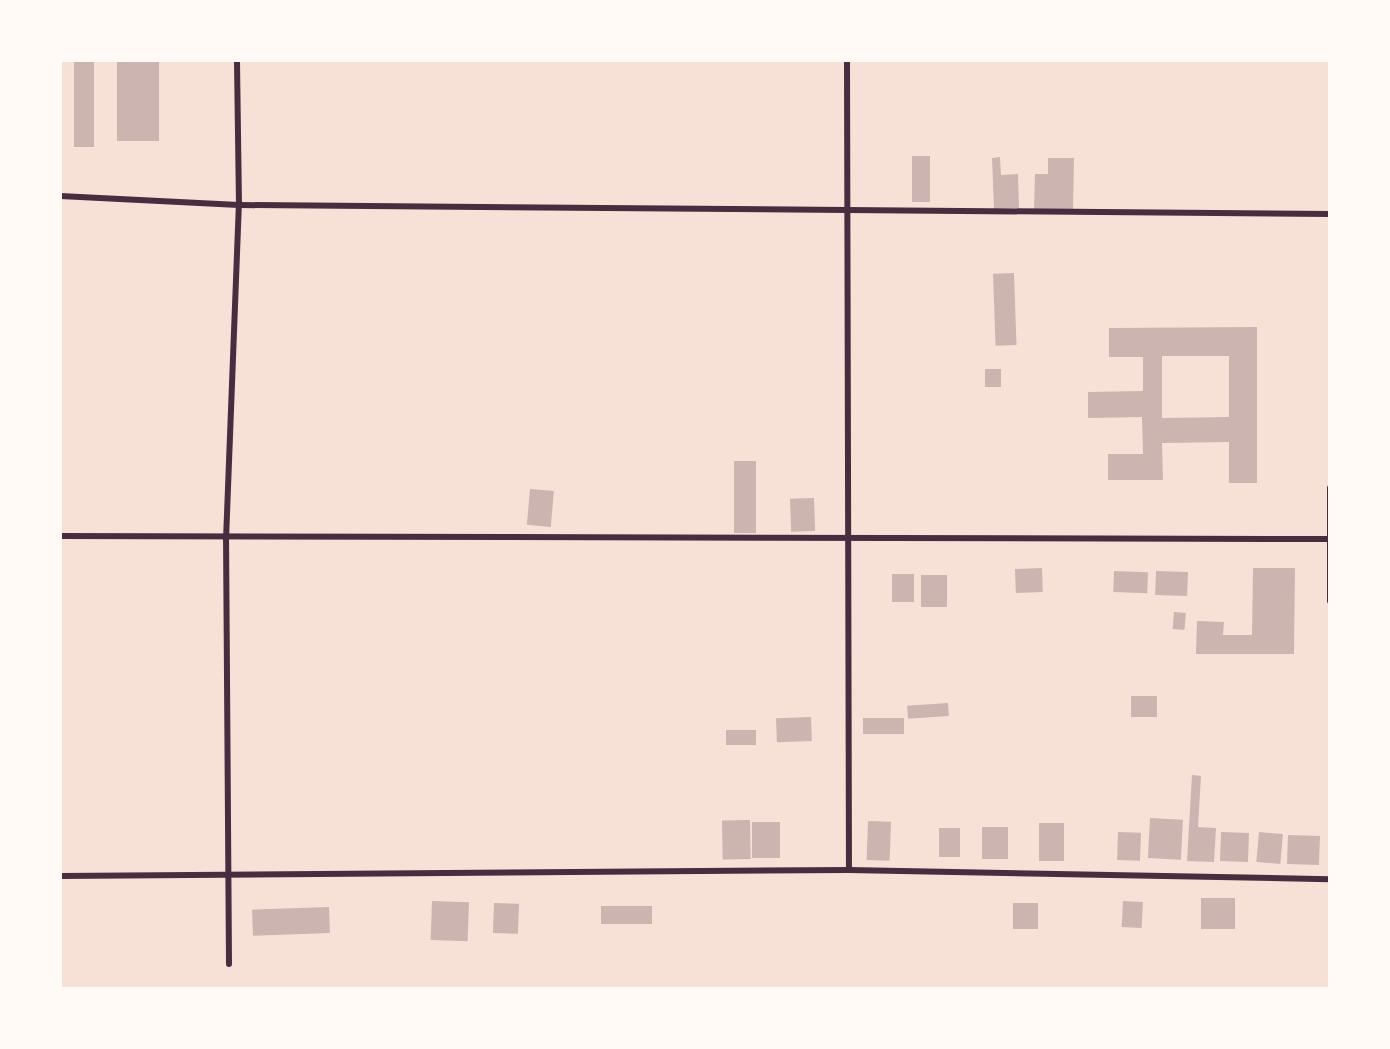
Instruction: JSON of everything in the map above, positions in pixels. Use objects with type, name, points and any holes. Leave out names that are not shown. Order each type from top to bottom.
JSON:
[{"type":"street","points":[[229,964],[226,540],[240,206],[236,60]]},
{"type":"street","points":[[847,60],[848,870]]},
{"type":"street","points":[[60,196],[240,206],[850,214],[1330,214]]},
{"type":"street","points":[[1330,488],[1330,601]]},
{"type":"street","points":[[60,536],[226,540],[1330,539]]},
{"type":"street","points":[[60,876],[227,878],[848,870],[1330,880]]},
{"type":"building","points":[[74,60],[94,60],[94,147],[74,147]]},
{"type":"building","points":[[117,60],[159,60],[159,141],[117,141]]},
{"type":"building","points":[[912,156],[930,156],[930,202],[912,202]]},
{"type":"building","points":[[1000,157],[1001,175],[1018,174],[1019,208],[994,209],[992,158]]},
{"type":"building","points":[[1048,158],[1074,158],[1073,210],[1034,209],[1035,174],[1048,174]]},
{"type":"building","points":[[1014,273],[1017,345],[996,346],[993,274]]},
{"type":"building","points":[[1257,327],[1257,483],[1229,483],[1229,442],[1162,443],[1163,480],[1108,480],[1108,454],[1143,454],[1142,417],[1088,418],[1088,392],[1143,391],[1143,357],[1109,357],[1109,328]],"holes":[[[1162,356],[1229,356],[1229,417],[1162,418]]]},
{"type":"building","points":[[985,369],[1001,369],[1001,387],[985,387]]},
{"type":"building","points":[[734,461],[756,461],[756,533],[734,533]]},
{"type":"building","points":[[530,489],[554,491],[551,527],[527,525]]},
{"type":"building","points":[[814,498],[815,531],[791,532],[790,499]]},
{"type":"building","points":[[1042,568],[1043,592],[1016,593],[1015,569]]},
{"type":"building","points":[[1253,568],[1295,568],[1294,654],[1196,654],[1197,621],[1224,622],[1223,635],[1252,635]]},
{"type":"building","points":[[1114,571],[1148,572],[1147,593],[1113,592]]},
{"type":"building","points":[[1156,571],[1188,572],[1187,596],[1155,595]]},
{"type":"building","points":[[892,574],[914,574],[914,602],[892,602]]},
{"type":"building","points":[[921,575],[947,575],[947,607],[921,607]]},
{"type":"building","points":[[1174,612],[1186,613],[1184,630],[1173,629]]},
{"type":"building","points":[[1131,696],[1157,696],[1157,717],[1131,717]]},
{"type":"building","points":[[948,703],[949,716],[908,719],[907,706]]},
{"type":"building","points":[[811,717],[812,741],[777,742],[776,718]]},
{"type":"building","points":[[863,718],[904,718],[904,734],[863,734]]},
{"type":"building","points":[[726,730],[756,730],[756,745],[726,745]]},
{"type":"building","points":[[1192,775],[1201,776],[1198,827],[1216,828],[1214,862],[1187,861]]},
{"type":"building","points":[[1150,818],[1183,820],[1181,860],[1148,858]]},
{"type":"building","points":[[722,820],[750,820],[751,859],[723,859]]},
{"type":"building","points":[[868,821],[891,822],[890,861],[867,860]]},
{"type":"building","points":[[752,822],[780,822],[780,858],[752,858]]},
{"type":"building","points":[[1039,823],[1064,823],[1064,861],[1039,861]]},
{"type":"building","points":[[982,827],[1008,827],[1008,859],[982,859]]},
{"type":"building","points":[[939,828],[960,828],[960,857],[939,857]]},
{"type":"building","points":[[1118,832],[1141,833],[1140,861],[1117,860]]},
{"type":"building","points":[[1221,832],[1249,833],[1248,862],[1220,861]]},
{"type":"building","points":[[1259,832],[1283,834],[1280,864],[1256,862]]},
{"type":"building","points":[[1288,835],[1320,836],[1319,865],[1287,864]]},
{"type":"building","points":[[1201,898],[1235,898],[1235,929],[1201,929]]},
{"type":"building","points":[[432,901],[469,902],[468,941],[431,940]]},
{"type":"building","points":[[1123,901],[1143,902],[1142,928],[1122,927]]},
{"type":"building","points":[[494,903],[519,904],[518,934],[493,933]]},
{"type":"building","points":[[1013,903],[1038,903],[1038,929],[1013,929]]},
{"type":"building","points":[[601,906],[652,906],[652,924],[601,924]]},
{"type":"building","points":[[329,907],[330,933],[253,936],[252,910]]}]
